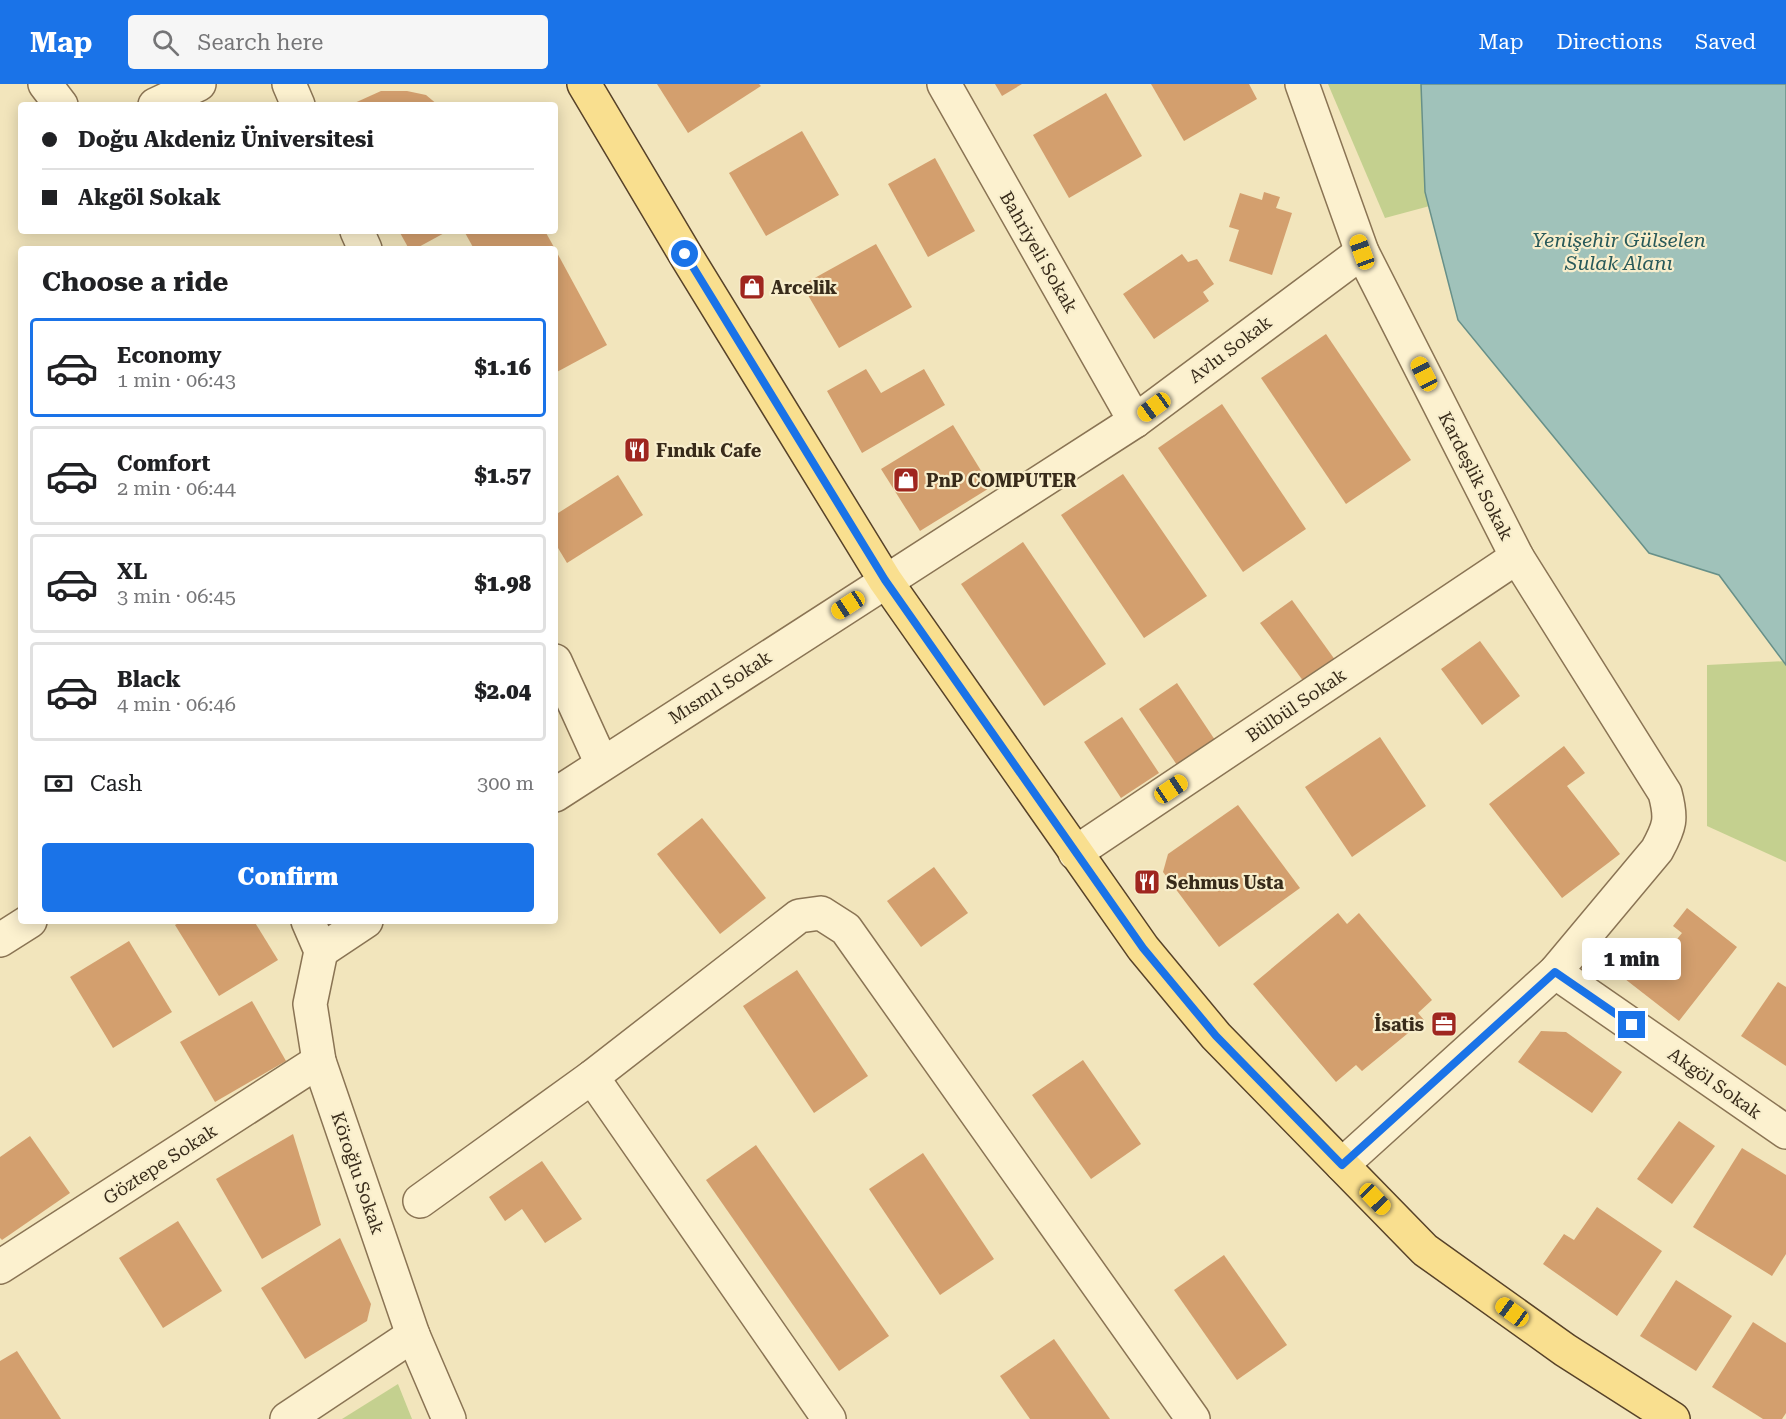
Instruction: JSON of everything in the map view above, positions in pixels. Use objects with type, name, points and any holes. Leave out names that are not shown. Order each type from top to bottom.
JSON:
[{"type":"main road","points":[[584,84],[691,264],[885,580],[1143,948],[1216,1036],[1425,1250],[1565,1350],[1673,1419]]},
{"type":"street","points":[[45,84],[59,102]]},
{"type":"street","points":[[161,102],[199,84]]},
{"type":"street","points":[[289,84],[297,102]]},
{"type":"street","name":"Bahriyeli Sokak","points":[[944,84],[1135,421]]},
{"type":"street","name":"Kardeşlik Sokak","points":[[1302,84],[1362,252],[1517,556],[1665,793],[1671,814],[1666,833],[1657,850],[1555,972],[1342,1165]]},
{"type":"street","name":"Avlu Sokak","points":[[885,580],[1135,421],[1362,252]]},
{"type":"street","name":"Bülbül Sokak","points":[[1075,853],[1517,556]]},
{"type":"street","name":"Mısmıl Sokak","points":[[558,793],[885,580]]},
{"type":"street","points":[[558,668],[602,764]]},
{"type":"street","points":[[420,1200],[592,1077],[799,916],[820,914],[846,929],[1193,1419]]},
{"type":"street","points":[[0,940],[25,924]]},
{"type":"street","points":[[309,924],[321,951],[362,924]]},
{"type":"street","name":"Köroğlu Sokak","points":[[321,951],[310,1004],[319,1061],[413,1335],[449,1419]]},
{"type":"street","name":"Akgöl Sokak","points":[[1555,972],[1786,1132]]},
{"type":"street","name":"Göztepe Sokak","points":[[0,1267],[319,1061]]},
{"type":"street","points":[[592,1077],[829,1419]]},
{"type":"street","points":[[287,1419],[413,1335]]},
{"type":"green space","points":[[1328,84],[1563,84],[1467,196],[1385,218]]},
{"type":"green space","points":[[1786,661],[1786,862],[1707,826],[1707,665]]},
{"type":"green space","points":[[398,1384],[412,1419],[342,1419]]},
{"type":"water","name":"Yenişehir Gülselen Sulak Alanı","points":[[1421,84],[1786,84],[1786,665],[1719,575],[1649,553],[1458,320],[1425,192]]},
{"type":"building","points":[[657,84],[759,84],[761,86],[688,133]]},
{"type":"building","points":[[995,84],[1022,84],[1002,96]]},
{"type":"building","points":[[1151,84],[1249,84],[1257,99],[1184,141]]},
{"type":"building","points":[[381,91],[407,91],[426,95],[434,102],[357,102]]},
{"type":"building","points":[[1106,93],[1142,156],[1069,198],[1033,135]]},
{"type":"building","points":[[802,131],[839,195],[766,236],[729,173]]},
{"type":"building","points":[[935,158],[975,231],[928,257],[888,184]]},
{"type":"building","points":[[1264,192],[1280,197],[1276,208],[1292,213],[1272,275],[1229,261],[1239,230],[1229,227],[1240,193],[1262,200]]},
{"type":"building","points":[[401,234],[442,234],[420,246],[407,246]]},
{"type":"building","points":[[466,234],[547,234],[553,246],[472,246]]},
{"type":"building","points":[[876,244],[912,307],[839,348],[802,285]]},
{"type":"building","points":[[1182,254],[1188,262],[1197,259],[1214,284],[1203,292],[1209,301],[1154,339],[1123,294]]},
{"type":"building","points":[[558,255],[607,345],[558,371]]},
{"type":"building","points":[[1326,334],[1411,460],[1346,504],[1261,378]]},
{"type":"building","points":[[866,369],[881,393],[924,369],[945,405],[862,453],[827,391]]},
{"type":"building","points":[[1222,404],[1306,529],[1243,572],[1158,448]]},
{"type":"building","points":[[953,425],[991,487],[920,531],[881,469]]},
{"type":"building","points":[[1123,474],[1207,596],[1144,638],[1061,515]]},
{"type":"building","points":[[618,475],[643,515],[567,563],[558,548],[558,513]]},
{"type":"building","points":[[1023,542],[1106,664],[1044,706],[961,584]]},
{"type":"building","points":[[1292,600],[1338,664],[1307,686],[1260,623]]},
{"type":"building","points":[[1480,641],[1520,696],[1482,725],[1441,669]]},
{"type":"building","points":[[1177,683],[1215,740],[1177,765],[1139,709]]},
{"type":"building","points":[[1122,717],[1159,773],[1121,798],[1084,742]]},
{"type":"building","points":[[1380,737],[1426,806],[1352,857],[1305,787]]},
{"type":"building","points":[[1564,746],[1585,773],[1567,786],[1620,854],[1562,898],[1489,804]]},
{"type":"building","points":[[1238,805],[1300,888],[1219,947],[1163,872],[1168,854]]},
{"type":"building","points":[[702,818],[766,898],[720,934],[657,854]]},
{"type":"building","points":[[934,867],[968,913],[921,947],[887,901]]},
{"type":"building","points":[[1687,908],[1737,947],[1679,1021],[1625,979],[1656,939],[1669,949],[1682,933],[1673,926]]},
{"type":"building","points":[[1338,913],[1347,924],[1359,913],[1432,1000],[1418,1013],[1424,1020],[1362,1071],[1356,1065],[1336,1082],[1253,984]]},
{"type":"building","points":[[256,924],[278,960],[219,996],[175,925]]},
{"type":"building","points":[[129,941],[172,1012],[113,1048],[70,977]]},
{"type":"building","points":[[797,970],[868,1076],[814,1113],[743,1006]]},
{"type":"building","points":[[1778,982],[1786,987],[1786,1066],[1741,1036]]},
{"type":"building","points":[[252,1001],[286,1061],[215,1102],[180,1042]]},
{"type":"building","points":[[1541,1031],[1566,1032],[1622,1072],[1592,1113],[1518,1062]]},
{"type":"building","points":[[1083,1060],[1141,1144],[1091,1179],[1032,1095]]},
{"type":"building","points":[[1679,1121],[1715,1146],[1672,1204],[1637,1179]]},
{"type":"building","points":[[293,1134],[321,1225],[262,1259],[216,1179]]},
{"type":"building","points":[[30,1136],[70,1193],[2,1240],[0,1238],[0,1157]]},
{"type":"building","points":[[756,1145],[889,1336],[839,1371],[706,1180]]},
{"type":"building","points":[[1742,1148],[1786,1175],[1786,1254],[1772,1276],[1693,1227]]},
{"type":"building","points":[[923,1153],[994,1259],[940,1295],[869,1189]]},
{"type":"building","points":[[542,1161],[582,1219],[545,1243],[522,1209],[505,1221],[489,1197]]},
{"type":"building","points":[[1597,1207],[1662,1251],[1617,1316],[1543,1264],[1564,1234],[1574,1240]]},
{"type":"building","points":[[178,1221],[222,1291],[163,1328],[119,1258]]},
{"type":"building","points":[[340,1238],[371,1304],[367,1321],[305,1359],[261,1288]]},
{"type":"building","points":[[1224,1255],[1287,1345],[1237,1380],[1174,1290]]},
{"type":"building","points":[[1676,1280],[1732,1316],[1696,1371],[1640,1336]]},
{"type":"building","points":[[1753,1322],[1786,1343],[1786,1413],[1782,1419],[1763,1419],[1712,1387]]},
{"type":"building","points":[[1054,1339],[1110,1419],[1030,1419],[1000,1376]]},
{"type":"building","points":[[17,1351],[61,1419],[0,1419],[0,1361]]},
{"type":"place","name":"Arcelik","points":[[752,287]]},
{"type":"place","name":"Fındık Cafe","points":[[637,450]]},
{"type":"place","name":"PnP COMPUTER","points":[[906,480]]},
{"type":"place","name":"Sehmus Usta","points":[[1147,882]]},
{"type":"place","name":"İsatis","points":[[1444,1024]]},
{"type":"route","points":[[685,254],[885,580],[1143,948],[1216,1036],[1342,1165],[1555,972],[1632,1025]]}]
